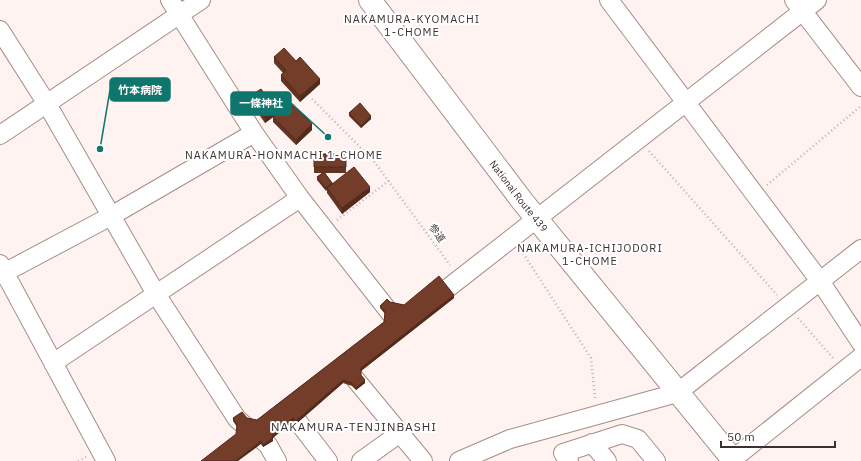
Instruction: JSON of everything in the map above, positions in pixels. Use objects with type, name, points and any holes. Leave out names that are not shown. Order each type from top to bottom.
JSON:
[{"type":"highway","name":"National Route 439","points":[[370,0],[523,202],[734,460]]},
{"type":"street","points":[[170,0],[254,133],[300,198],[324,230],[404,322],[538,219],[685,102],[798,6],[817,0]]},
{"type":"street","points":[[0,135],[201,0]]},
{"type":"street","points":[[609,0],[820,282],[861,343]]},
{"type":"street","points":[[798,6],[861,87]]},
{"type":"street","points":[[0,30],[47,104],[156,294],[237,419],[282,419],[328,461]]},
{"type":"street","points":[[106,461],[2,270],[111,216],[254,133]]},
{"type":"street","points":[[53,363],[300,198]]},
{"type":"street","points":[[459,461],[510,439],[678,393],[861,249]]},
{"type":"street","points":[[734,460],[861,357]]},
{"type":"street","points":[[345,367],[423,461]]},
{"type":"street","points":[[240,448],[282,419]]},
{"type":"street","points":[[277,461],[268,445],[282,419]]},
{"type":"street","points":[[361,461],[400,433]]},
{"type":"street","points":[[569,461],[563,453],[622,434],[638,439],[656,461]]},
{"type":"street","points":[[592,443],[607,461]]},
{"type":"path","name":"参道","points":[[312,99],[364,150],[390,180],[460,278]]},
{"type":"path","points":[[755,195],[861,106]]},
{"type":"path","points":[[638,139],[844,370]]},
{"type":"path","points":[[324,230],[390,180]]},
{"type":"path","points":[[513,238],[591,358],[598,416]]},
{"type":"building","points":[[284,48],[296,61],[300,57],[320,79],[300,96],[281,75],[286,70],[274,57]]},
{"type":"building","points":[[261,89],[276,110],[265,117],[250,96]]},
{"type":"building","points":[[289,101],[312,124],[296,140],[273,117]]},
{"type":"building","points":[[360,103],[371,116],[361,126],[349,113]]},
{"type":"building","points":[[314,154],[346,154],[346,167],[314,167]]},
{"type":"building","points":[[354,167],[370,187],[342,208],[327,188]]},
{"type":"building","points":[[324,172],[332,183],[326,188],[317,177]]},
{"type":"building","points":[[439,276],[454,295],[361,368],[361,375],[365,380],[356,388],[352,383],[343,380],[296,421],[293,418],[272,436],[273,438],[263,445],[261,441],[235,461],[201,461],[236,434],[237,425],[233,418],[242,412],[247,418],[257,420],[384,322],[385,312],[380,306],[387,299],[390,302],[404,305]]},
{"type":"place","name":"一條神社","points":[[328,137]]},
{"type":"place","name":"竹本病院","points":[[100,149]]},
{"type":"district","name":"NAKAMURA-KYOMACHI 1-CHOME","points":[[412,25]]},
{"type":"district","name":"NAKAMURA-HONMACHI 1-CHOME","points":[[284,155]]},
{"type":"district","name":"NAKAMURA-ICHIJODORI 1-CHOME","points":[[590,254]]},
{"type":"district","name":"NAKAMURA-TENJINBASHI","points":[[354,426]]}]
